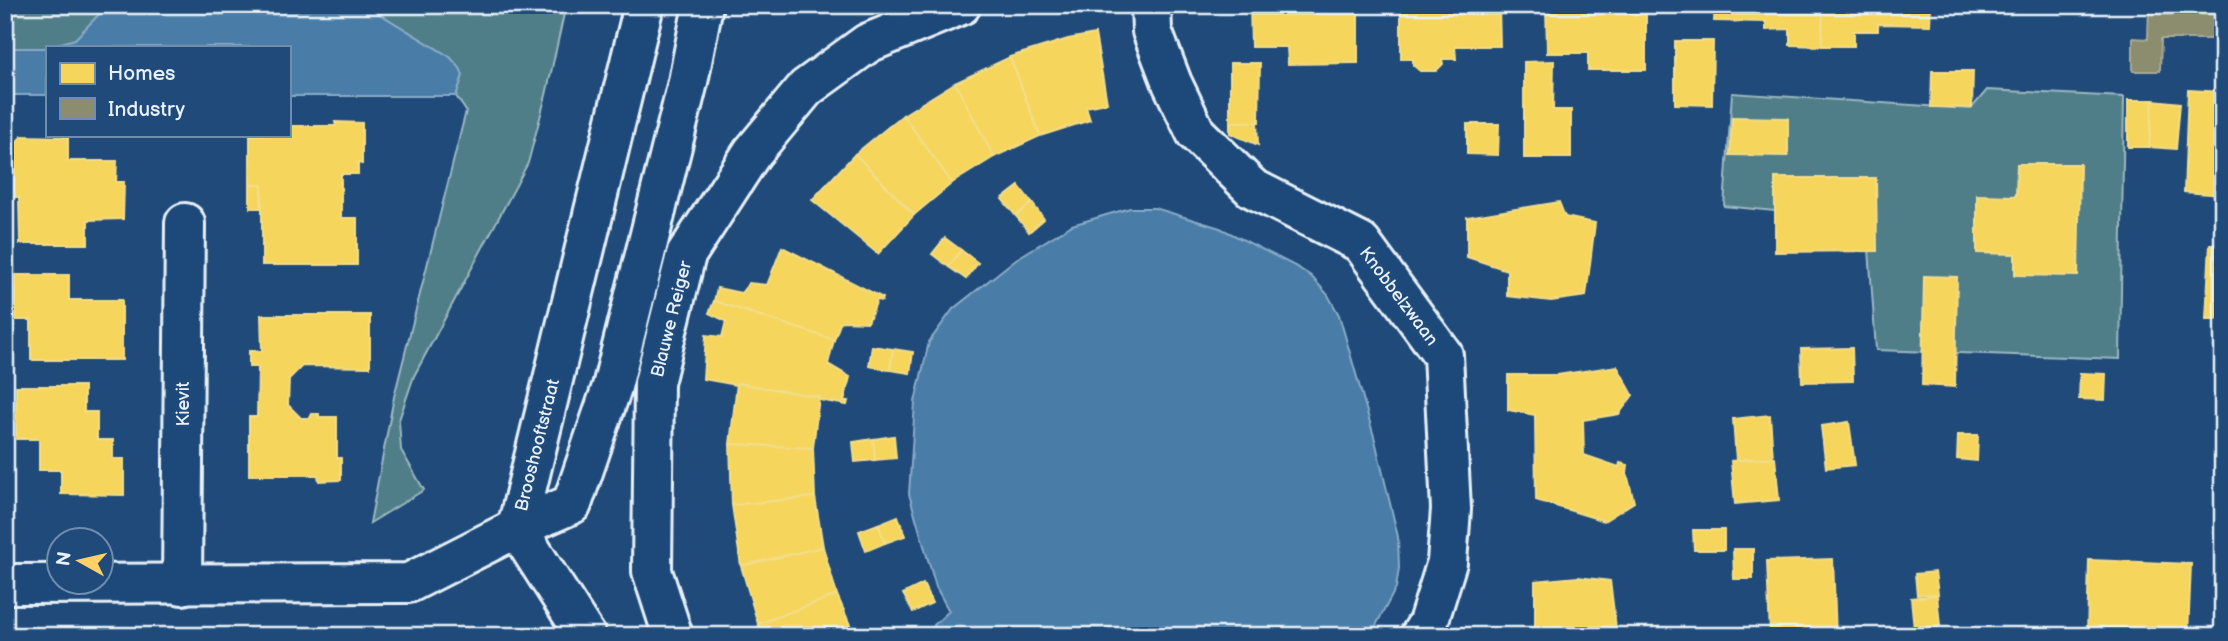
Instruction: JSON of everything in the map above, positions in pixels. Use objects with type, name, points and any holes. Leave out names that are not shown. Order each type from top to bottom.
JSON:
[{"type":"street","name":"Brooshooftstraat","points":[[517,528],[644,5]]},
{"type":"street","name":"Brooshooftstraat","points":[[517,528],[572,504],[612,387],[683,106],[703,5]]},
{"type":"street","name":"Blauwe Reiger","points":[[673,636],[652,571],[654,383],[686,255],[752,153],[806,88],[868,43],[961,5]]},
{"type":"street","name":"Knobbelzwaan","points":[[1151,5],[1153,31],[1172,83],[1196,133],[1252,188],[1361,243],[1443,355],[1451,509],[1447,562],[1428,623],[1420,636]]},
{"type":"street","name":"Kievit","points":[[182,585],[185,223]]},
{"type":"street","points":[[5,584],[409,583],[517,528],[586,636]]},
{"type":"green space","points":[[5,5],[108,5],[76,39],[45,48],[5,48]]},
{"type":"green space","points":[[365,5],[566,5],[528,163],[414,376],[399,420],[401,450],[424,490],[370,523],[394,397],[466,111],[456,96],[463,75],[450,57]]},
{"type":"green space","points":[[1987,90],[2124,97],[2120,359],[1876,350],[1867,220],[1724,206],[1732,93],[1971,109]]},
{"type":"water","points":[[108,5],[365,5],[450,57],[463,75],[456,96],[290,96],[290,46],[51,46],[75,39]]},
{"type":"water","points":[[5,48],[45,48],[46,95],[5,95]]},
{"type":"water","points":[[1130,208],[1155,208],[1220,228],[1297,267],[1311,276],[1328,295],[1339,315],[1375,440],[1398,537],[1399,568],[1396,588],[1368,636],[938,636],[933,629],[949,611],[936,587],[909,494],[915,402],[929,342],[953,309],[1016,259],[1072,225]]},
{"type":"building: Homes","points":[[1250,5],[1358,5],[1358,63],[1288,64],[1287,47],[1251,47]]},
{"type":"building: Homes","points":[[1401,5],[1499,5],[1500,46],[1455,46],[1456,59],[1442,59],[1443,64],[1436,71],[1420,71],[1413,65],[1413,59],[1401,59]]},
{"type":"building: Homes","points":[[1546,5],[1646,5],[1646,70],[1588,70],[1588,53],[1547,53]]},
{"type":"building: Homes","points":[[1715,5],[1823,5],[1822,46],[1790,45],[1790,29],[1766,30],[1766,22],[1714,21]]},
{"type":"building: Homes","points":[[1823,5],[1931,5],[1930,25],[1878,24],[1878,31],[1854,31],[1854,46],[1822,46]]},
{"type":"building: Homes","points":[[1095,34],[1107,103],[1086,107],[1090,120],[1040,136],[1010,57],[1068,39]]},
{"type":"building: Homes","points":[[1675,41],[1713,41],[1712,105],[1675,104]]},
{"type":"building: Homes","points":[[1010,57],[1040,136],[994,157],[955,83]]},
{"type":"building: Homes","points":[[1554,61],[1553,110],[1571,110],[1571,158],[1524,158],[1524,62]]},
{"type":"building: Homes","points":[[1230,63],[1260,63],[1259,122],[1230,122]]},
{"type":"building: Homes","points":[[1932,71],[1973,71],[1972,108],[1931,107]]},
{"type":"building: Homes","points":[[955,83],[994,157],[952,183],[903,115]]},
{"type":"building: Homes","points":[[2188,90],[2223,92],[2223,195],[2184,192]]},
{"type":"building: Homes","points":[[2128,100],[2153,100],[2149,147],[2128,147]]},
{"type":"building: Homes","points":[[2153,100],[2180,103],[2176,149],[2149,147]]},
{"type":"building: Homes","points":[[903,115],[952,183],[914,215],[855,154]]},
{"type":"building: Homes","points":[[1732,117],[1788,118],[1788,156],[1730,155]]},
{"type":"building: Homes","points":[[335,122],[362,123],[362,164],[358,163],[358,174],[341,174],[341,218],[357,218],[357,265],[262,265],[262,185],[250,185],[250,136],[290,136],[290,126],[336,126]]},
{"type":"building: Homes","points":[[1230,122],[1257,122],[1258,145],[1230,133]]},
{"type":"building: Homes","points":[[1467,124],[1499,124],[1498,155],[1467,154]]},
{"type":"building: Homes","points":[[22,136],[68,137],[68,161],[117,161],[116,182],[124,182],[123,219],[88,220],[88,244],[20,244],[19,197],[7,197],[5,154]]},
{"type":"building: Homes","points":[[855,154],[914,215],[878,254],[812,200]]},
{"type":"building: Homes","points":[[2017,164],[2080,164],[2078,276],[2015,275],[2015,254],[1977,253],[1977,195],[2016,196]]},
{"type":"building: Homes","points":[[1775,178],[1876,178],[1877,251],[1775,252]]},
{"type":"building: Homes","points":[[250,185],[262,185],[261,208],[250,208]]},
{"type":"building: Homes","points":[[1019,186],[1032,203],[1016,216],[1002,199]]},
{"type":"building: Homes","points":[[1559,202],[1565,217],[1595,223],[1586,296],[1551,301],[1507,296],[1507,270],[1467,257],[1467,217]]},
{"type":"building: Homes","points":[[1032,203],[1044,219],[1029,232],[1016,216]]},
{"type":"building: Homes","points":[[945,238],[961,250],[949,267],[932,254]]},
{"type":"building: Homes","points":[[2210,244],[2223,245],[2223,319],[2206,319]]},
{"type":"building: Homes","points":[[782,247],[883,298],[882,301],[877,300],[868,322],[841,321],[834,340],[714,301],[717,288],[741,293],[749,283],[767,285]]},
{"type":"building: Homes","points":[[961,250],[978,263],[966,279],[949,267]]},
{"type":"building: Homes","points":[[5,275],[69,275],[69,300],[122,300],[122,360],[31,360],[31,320],[5,320]]},
{"type":"building: Homes","points":[[1924,276],[1957,277],[1955,387],[1922,385]]},
{"type":"building: Homes","points":[[714,301],[834,340],[828,364],[850,377],[844,401],[848,401],[847,405],[819,400],[819,397],[703,379],[706,335],[722,337],[726,321],[709,313]]},
{"type":"building: Homes","points":[[261,315],[370,315],[370,367],[302,366],[289,379],[288,405],[301,418],[310,418],[312,414],[319,414],[319,417],[337,417],[337,458],[341,458],[341,480],[319,481],[318,475],[249,475],[249,417],[257,417],[258,367],[249,367],[249,351],[262,351]]},
{"type":"building: Homes","points":[[872,346],[893,349],[890,370],[869,366]]},
{"type":"building: Homes","points":[[1852,348],[1853,381],[1802,382],[1801,349]]},
{"type":"building: Homes","points":[[893,349],[913,352],[910,373],[890,370]]},
{"type":"building: Homes","points":[[1617,366],[1633,395],[1619,414],[1583,420],[1584,455],[1619,467],[1620,463],[1628,465],[1627,474],[1634,502],[1604,521],[1536,500],[1535,415],[1508,410],[1508,375],[1557,375]]},
{"type":"building: Homes","points":[[2080,373],[2106,374],[2105,400],[2079,399]]},
{"type":"building: Homes","points":[[737,383],[819,397],[813,448],[730,444]]},
{"type":"building: Homes","points":[[16,386],[84,386],[84,412],[97,412],[97,440],[113,440],[113,459],[124,459],[124,495],[61,494],[61,470],[39,470],[39,439],[16,439]]},
{"type":"building: Homes","points":[[1770,415],[1773,458],[1736,460],[1733,419]]},
{"type":"building: Homes","points":[[1849,422],[1855,465],[1826,468],[1821,426]]},
{"type":"building: Homes","points":[[1958,435],[1978,435],[1977,461],[1957,459]]},
{"type":"building: Homes","points":[[894,436],[896,458],[875,460],[873,439]]},
{"type":"building: Homes","points":[[873,439],[875,460],[855,462],[853,442]]},
{"type":"building: Homes","points":[[730,444],[813,448],[815,497],[732,505]]},
{"type":"building: Homes","points":[[1775,457],[1779,500],[1735,504],[1731,461]]},
{"type":"building: Homes","points":[[815,497],[823,547],[741,566],[732,505]]},
{"type":"building: Homes","points":[[898,516],[905,536],[885,543],[878,524]]},
{"type":"building: Homes","points":[[878,524],[885,543],[866,551],[859,531]]},
{"type":"building: Homes","points":[[1693,530],[1724,530],[1724,550],[1694,550]]},
{"type":"building: Homes","points":[[823,547],[837,595],[758,624],[741,566]]},
{"type":"building: Homes","points":[[1733,549],[1753,549],[1753,579],[1734,579]]},
{"type":"building: Homes","points":[[1833,559],[1836,636],[1770,636],[1767,561]]},
{"type":"building: Homes","points":[[2089,560],[2191,564],[2188,636],[2087,636]]},
{"type":"building: Homes","points":[[1935,572],[1938,594],[1917,595],[1915,574]]},
{"type":"building: Homes","points":[[1578,577],[1610,581],[1617,636],[1525,636],[1535,632],[1535,581]]},
{"type":"building: Homes","points":[[923,584],[932,603],[913,612],[903,594]]},
{"type":"building: Homes","points":[[837,595],[855,636],[764,636],[758,624]]},
{"type":"building: Homes","points":[[1937,595],[1940,626],[1914,629],[1911,598]]},
{"type":"building: Industry","points":[[2149,5],[2223,5],[2223,39],[2161,39],[2160,71],[2133,71],[2133,38],[2148,39]]}]
